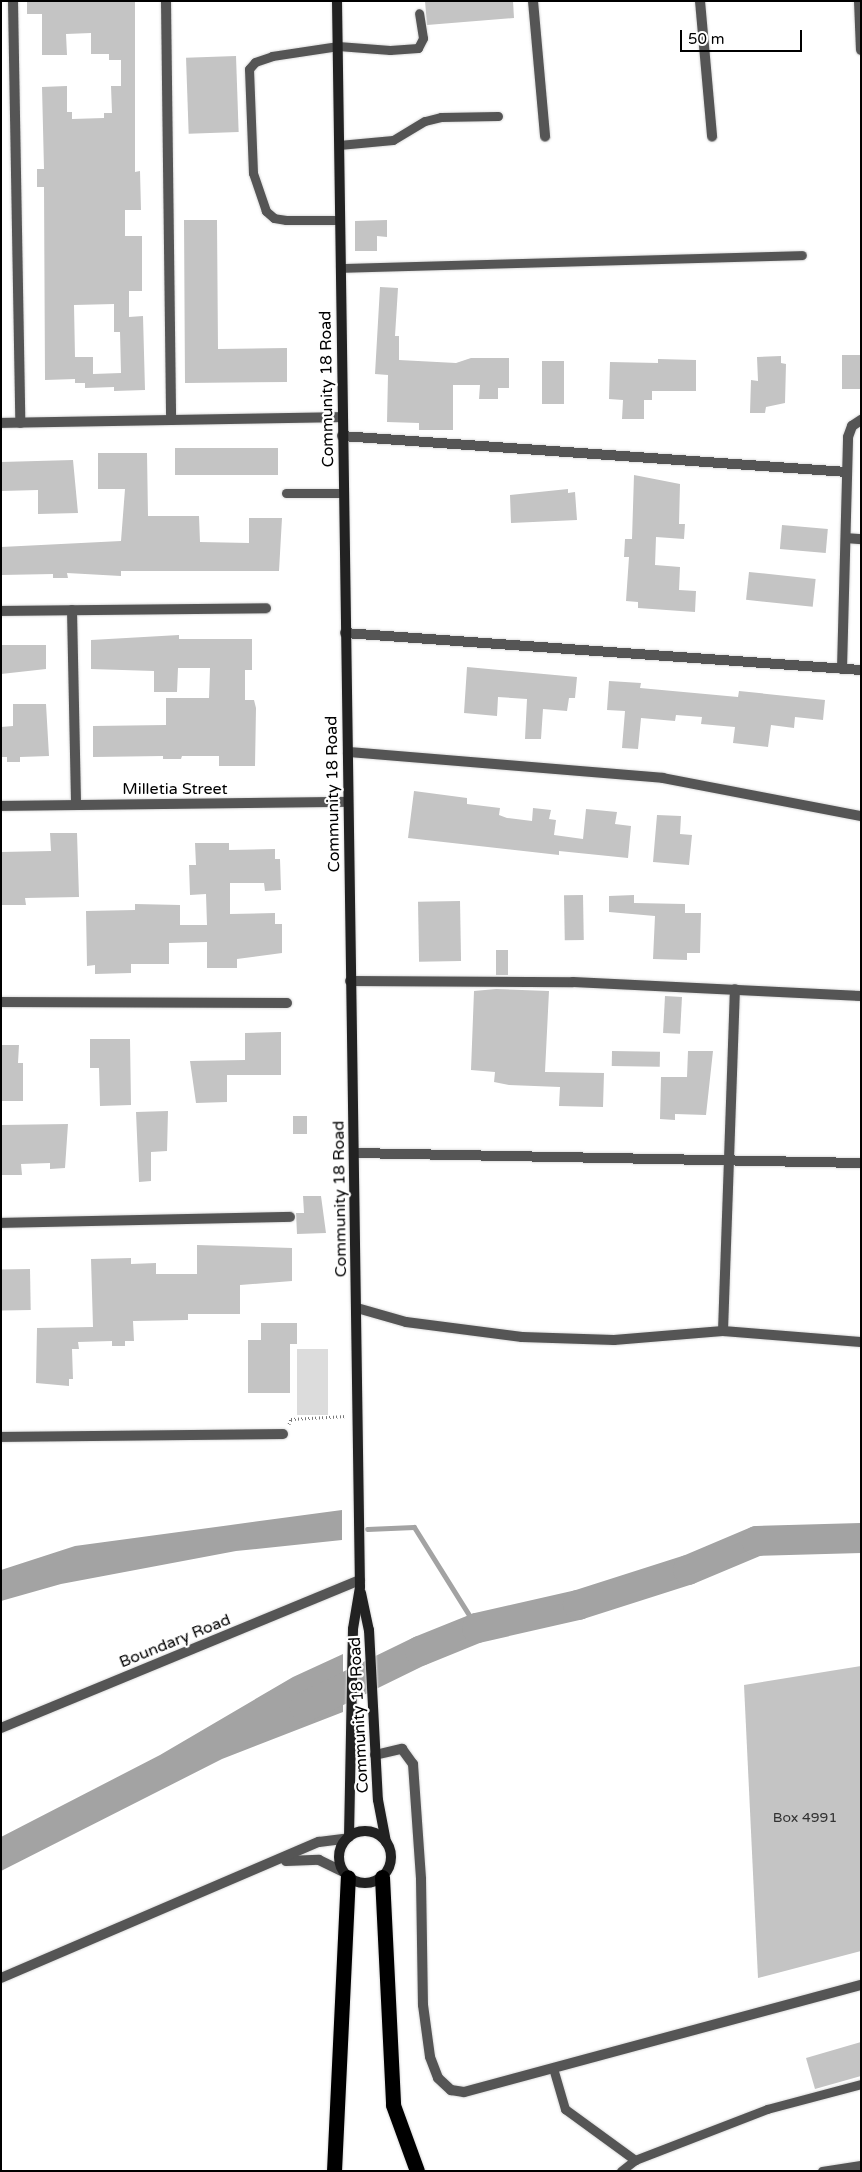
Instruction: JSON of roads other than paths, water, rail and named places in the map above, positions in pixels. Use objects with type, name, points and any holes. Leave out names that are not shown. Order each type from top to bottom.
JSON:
[{"type":"highway","points":[[334,2171],[346,1875]]},
{"type":"highway","points":[[382,1877],[394,2105],[417,2171]]},
{"type":"main road","name":"Community 18 Road","points":[[338,1],[342,436],[360,1583],[353,1629],[347,1838]]},
{"type":"main road","name":"Community 18 Road","points":[[360,1583],[369,1630],[375,1755],[386,1842]]},
{"type":"main road","points":[[366,1831],[386,1842],[391,1857],[382,1877],[367,1883],[346,1875],[339,1860],[347,1838],[366,1831]]},
{"type":"street","points":[[13,1],[20,423]]},
{"type":"street","points":[[166,1],[171,420]]},
{"type":"street","points":[[533,1],[545,136]]},
{"type":"street","points":[[700,1],[712,136]]},
{"type":"street","points":[[859,1],[861,50]]},
{"type":"street","points":[[1,423],[342,418]]},
{"type":"street","points":[[842,669],[848,437],[852,426],[861,420]]},
{"type":"street","points":[[342,436],[847,472]]},
{"type":"street","points":[[846,538],[861,539]]},
{"type":"street","points":[[1,612],[266,608]]},
{"type":"street","points":[[72,610],[76,805]]},
{"type":"street","points":[[345,633],[861,670]]},
{"type":"street","points":[[348,752],[663,778],[861,816]]},
{"type":"street","name":"Milletia Street","points":[[1,806],[348,802]]},
{"type":"street","points":[[350,981],[573,982],[861,996]]},
{"type":"street","points":[[723,1331],[732,1160],[736,989]]},
{"type":"street","points":[[1,1002],[287,1004]]},
{"type":"street","points":[[354,1153],[861,1163]]},
{"type":"street","points":[[1,1223],[290,1217]]},
{"type":"street","points":[[357,1308],[415,1324],[522,1337],[614,1340],[723,1331],[861,1342]]},
{"type":"street","points":[[1,1437],[283,1434]]},
{"type":"street","name":"Boundary Road","points":[[1,1728],[360,1583]]},
{"type":"street","points":[[375,1755],[402,1749],[413,1764],[421,1879],[423,2005],[430,2057],[438,2078],[451,2090],[464,2092],[861,1985]]},
{"type":"street","points":[[1,1978],[272,1864],[319,1842],[347,1838]]},
{"type":"street","points":[[272,1864],[309,1858],[346,1875]]},
{"type":"lane","points":[[340,220],[286,220],[274,218],[266,211],[253,173],[249,70],[254,62],[272,56],[338,46],[390,50],[418,48],[423,38],[419,13]]},
{"type":"lane","points":[[339,145],[393,140],[424,121],[441,117],[498,116]]},
{"type":"lane","points":[[340,268],[802,255]]},
{"type":"lane","points":[[286,493],[343,493]]},
{"type":"lane","points":[[553,2068],[565,2109],[635,2160]]},
{"type":"lane","points":[[622,2171],[635,2160],[778,2105],[861,2084]]},
{"type":"lane","points":[[822,2171],[861,2165]]},
{"type":"waterway","points":[[367,1529],[414,1527],[477,1628]]},
{"type":"waterway","points":[[305,1707],[420,1651],[477,1628],[578,1605],[688,1570],[757,1541],[861,1538]]}]
